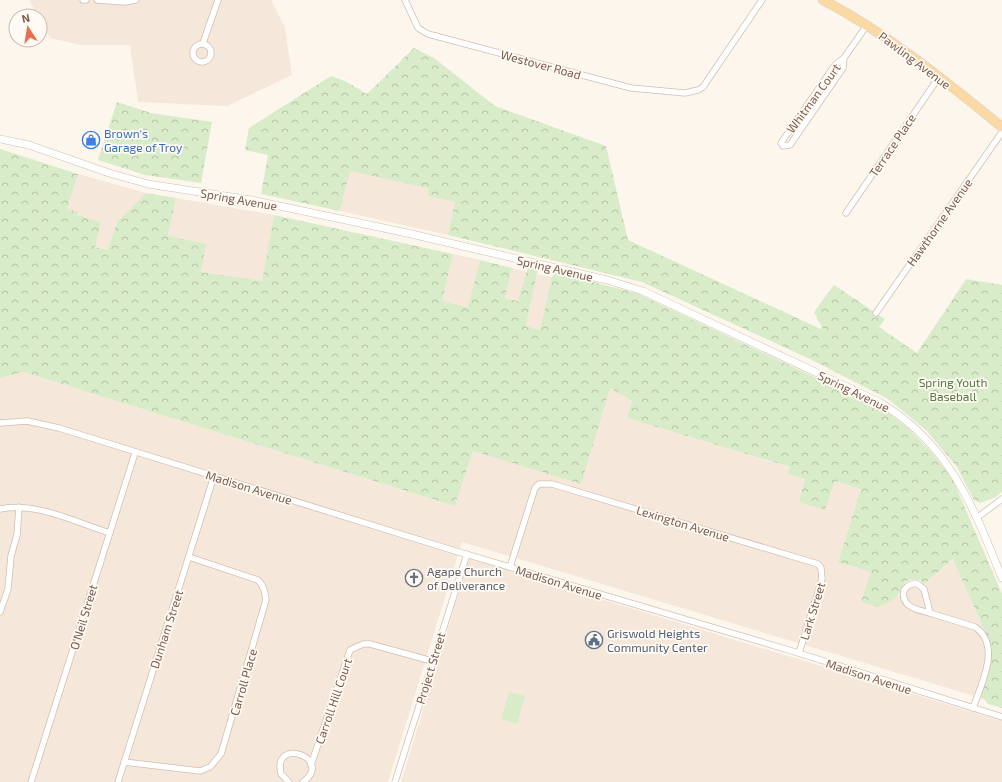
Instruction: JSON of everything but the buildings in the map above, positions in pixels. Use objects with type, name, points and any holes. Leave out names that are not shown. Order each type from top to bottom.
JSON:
[{"type":"main road","name":"Pawling Avenue","points":[[823,0],[867,25],[939,77],[1002,127]]},
{"type":"street","points":[[96,0],[124,2],[136,0]]},
{"type":"street","points":[[203,43],[218,0]]},
{"type":"street","name":"Westover Road","points":[[405,0],[418,28],[428,34],[631,88],[685,93],[698,90],[703,86],[724,58],[762,0]]},
{"type":"street","name":"Whitman Court","points":[[844,58],[843,68],[790,145],[783,146],[780,142],[835,65],[844,58],[867,25]]},
{"type":"street","name":"Terrace Place","points":[[846,213],[939,77]]},
{"type":"street","name":"Hawthorne Avenue","points":[[876,313],[1002,132]]},
{"type":"street","name":"Spring Avenue","points":[[0,139],[29,145],[109,173],[148,184],[251,200],[407,233],[607,280],[642,291],[893,410],[905,420],[940,456],[956,476],[978,517],[1002,578]]},
{"type":"street","name":"Madison Avenue","points":[[0,423],[27,421],[59,428],[467,554],[799,653],[1002,717]]},
{"type":"street","name":"O'Neil Street","points":[[32,782],[136,453]]},
{"type":"street","name":"Dunham Street","points":[[118,782],[214,476]]},
{"type":"street","name":"Lexington Avenue","points":[[510,567],[532,494],[538,484],[543,483],[552,484],[813,562],[821,568]]},
{"type":"street","points":[[978,517],[1002,499]]},
{"type":"street","points":[[0,612],[8,589],[11,556],[18,535],[19,507]]},
{"type":"street","points":[[0,509],[19,507],[33,508],[110,533]]},
{"type":"street","name":"Project Street","points":[[395,782],[467,554]]},
{"type":"street","name":"Carroll Place","points":[[124,762],[200,771],[210,768],[216,761],[228,734],[266,600],[264,590],[262,584],[258,580],[189,557]]},
{"type":"street","name":"Lark Street","points":[[799,653],[822,579],[821,568]]},
{"type":"street","points":[[930,613],[926,594],[922,586],[916,583],[906,587],[903,593],[907,604],[916,610],[975,627],[980,631],[986,640],[988,660],[973,708]]},
{"type":"street","name":"Carroll Hill Court","points":[[303,782],[310,775],[311,765],[350,650],[356,646],[370,644],[432,661]]},
{"type":"street","name":"Carroll Hill Court","points":[[289,782],[284,778],[280,769],[283,759],[287,755],[291,753],[302,754],[309,760],[311,765]]},
{"type":"shaded area","points":[[29,0],[271,0],[285,28],[292,75],[227,106],[138,102],[130,45],[81,45],[50,38],[48,34],[48,8],[34,8]]},
{"type":"shaded area","points":[[350,170],[429,188],[456,202],[448,235],[340,211]]},
{"type":"shaded area","points":[[78,174],[146,193],[117,222],[108,250],[95,247],[77,215],[78,213],[67,209]]},
{"type":"shaded area","points":[[176,198],[274,215],[262,282],[201,272],[168,236]]},
{"type":"shaded area","points":[[453,254],[480,260],[469,307],[442,301]]},
{"type":"shaded area","points":[[512,268],[527,272],[520,301],[505,298]]},
{"type":"shaded area","points":[[537,274],[552,277],[540,331],[526,327]]},
{"type":"shaded area","points":[[23,372],[455,506],[473,451],[609,387],[632,401],[627,418],[861,489],[838,562],[871,572],[898,596],[903,585],[909,581],[915,580],[924,584],[954,559],[991,645],[991,661],[981,698],[462,542],[388,782],[0,782],[0,378]]},
{"type":"shaded area","points":[[469,559],[1002,721],[1002,782],[401,782]]},
{"type":"green space","name":"Spring Youth Baseball","points":[[414,48],[434,58],[495,106],[606,146],[628,240],[823,330],[814,312],[834,285],[885,319],[879,327],[917,353],[966,279],[1002,285],[1002,491],[996,497],[980,503],[974,500],[957,467],[926,430],[888,399],[814,361],[642,282],[448,235],[455,202],[428,196],[428,188],[350,171],[340,211],[261,194],[268,155],[245,150],[249,128],[331,76],[345,81],[367,94]]},
{"type":"green space","points":[[117,102],[151,113],[212,122],[201,183],[145,175],[98,160]]},
{"type":"green space","points":[[0,149],[78,174],[67,209],[78,212],[77,215],[101,222],[95,247],[108,250],[117,222],[146,193],[176,198],[168,236],[206,244],[201,272],[262,281],[274,215],[453,254],[442,301],[468,307],[480,260],[512,268],[505,298],[518,301],[528,267],[538,269],[526,326],[540,330],[552,277],[555,272],[639,294],[886,411],[908,428],[933,454],[953,480],[1002,594],[1002,708],[988,704],[981,698],[991,661],[991,645],[953,559],[924,584],[920,580],[909,580],[906,582],[899,594],[890,602],[879,607],[861,602],[871,572],[838,562],[861,489],[835,481],[825,510],[799,502],[805,479],[788,474],[790,467],[627,418],[632,401],[610,388],[581,484],[473,451],[455,506],[23,372],[0,378]]},
{"type":"green space","points":[[509,692],[525,696],[517,724],[501,719]]},
{"type":"place","name":"Brown's Garage of Troy","points":[[91,140]]},
{"type":"place","name":"Agape Church of Deliverance","points":[[414,578]]},
{"type":"place","name":"Griswold Heights Community Center","points":[[594,640]]}]
